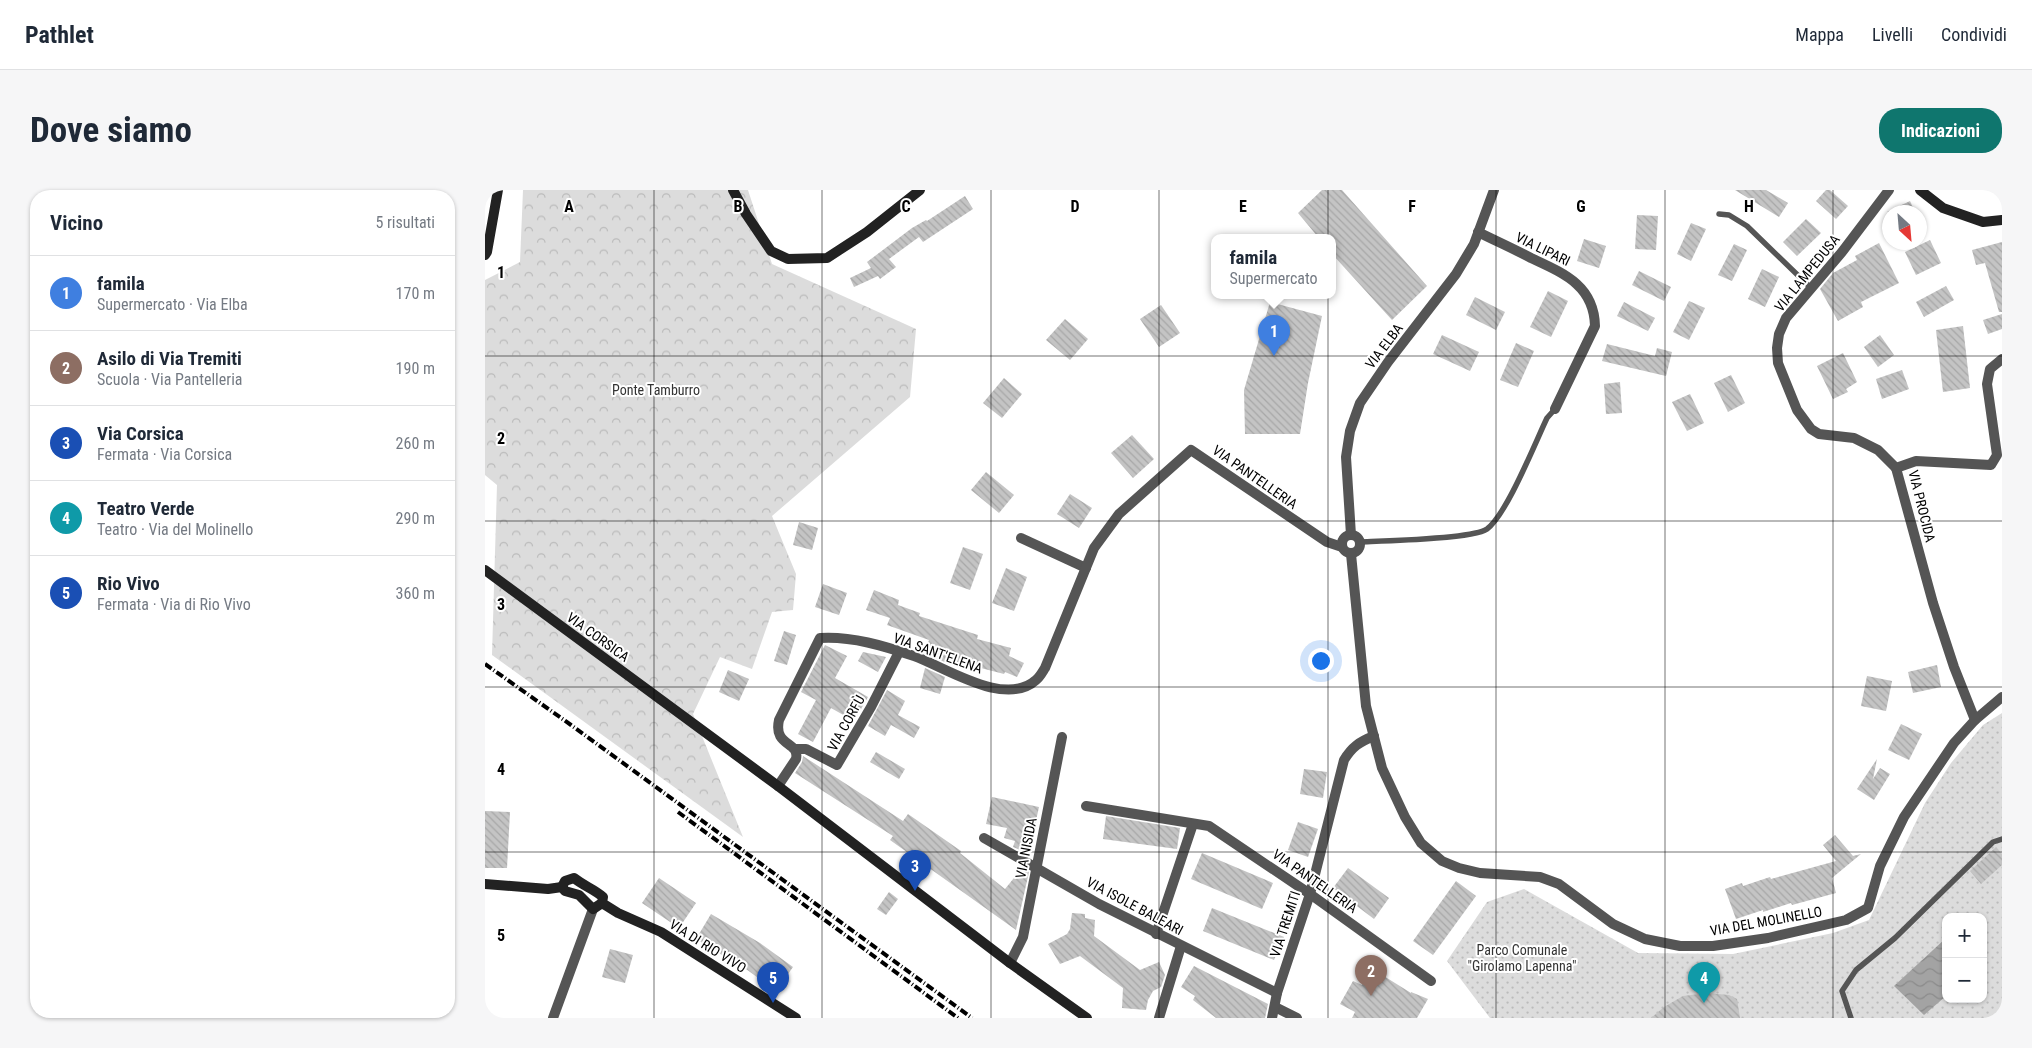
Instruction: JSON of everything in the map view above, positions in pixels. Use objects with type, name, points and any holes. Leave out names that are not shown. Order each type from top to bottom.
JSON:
[{"type":"street","points":[[485,255],[498,190]]},
{"type":"street","points":[[733,190],[746,214],[771,251],[788,259],[827,258],[867,232],[920,190]]},
{"type":"street","name":"VIA ELBA","points":[[1351,535],[1347,501],[1346,457],[1350,430],[1359,403],[1456,274],[1479,232],[1495,190]]},
{"type":"street","name":"VIA LAMPEDUSA","points":[[1889,190],[1843,252],[1786,318],[1779,334],[1777,348],[1778,363],[1797,410],[1811,429],[1819,434],[1854,438],[1878,450],[1896,468]]},
{"type":"street","points":[[1921,190],[1943,208],[1983,222],[2002,220]]},
{"type":"street","name":"VIA LIPARI","points":[[1479,232],[1568,275],[1585,293],[1595,312],[1595,326],[1555,409]]},
{"type":"street","name":"VIA PROCIDA","points":[[1975,720],[1954,667],[1933,603],[1896,468],[1916,460],[1991,464],[1997,455],[1987,384],[1990,369],[2002,359]]},
{"type":"street","name":"VIA PANTELLERIA","points":[[1036,680],[1045,668],[1095,548],[1119,514],[1191,450],[1327,542],[1342,546]]},
{"type":"street","points":[[1351,535],[1361,542],[1359,550],[1351,554],[1347,553],[1342,546],[1343,538],[1351,535]]},
{"type":"street","points":[[1021,538],[1086,568]]},
{"type":"street","name":"VIA DEL MOLINELLO","points":[[1351,554],[1366,706],[1382,768],[1405,817],[1421,843],[1442,861],[1459,868],[1480,873],[1540,877],[1559,884],[1613,924],[1645,939],[1680,946],[1713,946],[1768,938],[1846,920],[1868,908],[1880,866],[1904,817],[1954,743],[1975,720],[2002,697]]},
{"type":"street","name":"VIA CORSICA","points":[[486,571],[778,786],[1083,1017]]},
{"type":"street","name":"VIA SANT'ELENA","points":[[795,749],[781,738],[777,732],[777,727],[820,638],[854,639],[915,657],[962,679],[1000,689],[1022,688],[1036,680]]},
{"type":"street","name":"VIA CORFÙ","points":[[795,749],[806,749],[837,765],[871,707],[899,652]]},
{"type":"street","name":"VIA TREMITI","points":[[1272,1018],[1277,993],[1310,894],[1344,760],[1352,747],[1374,736]]},
{"type":"street","name":"VIA NISIDA","points":[[1010,963],[1023,937],[1035,867],[1062,737]]},
{"type":"street","points":[[778,786],[795,759],[795,749]]},
{"type":"street","name":"VIA PANTELLERIA","points":[[1086,806],[1209,826],[1310,894],[1431,982]]},
{"type":"street","points":[[1156,934],[1193,824]]},
{"type":"street","name":"VIA ISOLE BALEARI","points":[[984,838],[1099,904],[1277,993]]},
{"type":"street","name":"VIA DI RIO VIVO","points":[[562,887],[565,881],[574,878],[584,886],[596,891],[603,898],[602,903],[618,913],[661,932],[796,1018]]},
{"type":"street","points":[[485,884],[548,889],[562,887],[565,891],[579,895],[593,909]]},
{"type":"street","points":[[553,1018],[593,909],[602,903]]},
{"type":"street","points":[[1159,1018],[1181,946]]},
{"type":"street","points":[[1275,1007],[1297,1018]]},
{"type":"lane","points":[[1719,214],[1729,215],[1747,226],[1811,288]]},
{"type":"lane","points":[[1361,542],[1464,535],[1486,530],[1505,507],[1547,418],[1555,409]]},
{"type":"lane","points":[[1851,1018],[1842,991],[1856,970],[1895,938],[1993,842],[2002,839]]},
{"type":"green space","name":"Ponte Tamburro","points":[[523,190],[748,190],[772,264],[916,329],[910,397],[772,516],[796,574],[793,610],[772,612],[752,669],[720,657],[693,714],[743,837],[492,655],[497,485],[485,475],[485,280],[520,262]]},
{"type":"green space","name":"Parco Comunale \"Girolamo Lapenna\"","points":[[2002,713],[2002,1018],[1490,1018],[1447,961],[1487,902],[1524,889],[1638,953],[1733,954],[1833,933],[1869,920],[1925,803],[1951,763],[1983,725]]},
{"type":"water","points":[[1942,942],[1942,999],[1924,1015],[1894,986]]},
{"type":"building","points":[[1322,190],[1342,190],[1427,286],[1392,320],[1336,258],[1336,234],[1316,234],[1298,213]]},
{"type":"building","points":[[1735,190],[1766,190],[1788,203],[1779,217]]},
{"type":"building","points":[[1826,190],[1830,190],[1848,206],[1836,219],[1816,201]]},
{"type":"building","points":[[965,196],[973,209],[923,242],[919,237],[889,259],[896,267],[880,279],[878,276],[854,287],[850,278],[871,268],[867,262],[912,228],[927,221]]},
{"type":"building","points":[[1910,201],[1912,205],[1902,205]]},
{"type":"building","points":[[1637,215],[1658,216],[1656,250],[1635,249]]},
{"type":"building","points":[[1806,219],[1821,233],[1797,256],[1783,242]]},
{"type":"building","points":[[1691,223],[1706,229],[1691,261],[1677,254]]},
{"type":"building","points":[[1584,239],[1606,246],[1599,268],[1577,261]]},
{"type":"building","points":[[1930,240],[1941,263],[1916,275],[1905,252],[1909,250],[1927,250],[1927,241]]},
{"type":"building","points":[[2002,242],[2002,312],[1999,312],[1985,263],[1976,265],[1972,250]]},
{"type":"building","points":[[1879,243],[1899,283],[1861,302],[1863,307],[1838,321],[1820,289],[1833,273],[1857,260],[1855,256]]},
{"type":"building","points":[[1734,244],[1747,250],[1732,281],[1718,275]]},
{"type":"building","points":[[1762,269],[1779,277],[1765,307],[1748,299]]},
{"type":"building","points":[[1639,271],[1671,287],[1664,301],[1632,285]]},
{"type":"building","points":[[1946,286],[1954,300],[1924,317],[1916,302]]},
{"type":"building","points":[[1548,291],[1568,301],[1551,337],[1530,327]]},
{"type":"building","points":[[1475,297],[1505,312],[1496,330],[1466,315]]},
{"type":"building","points":[[1689,301],[1705,308],[1689,340],[1673,332]]},
{"type":"building","points":[[1270,302],[1322,316],[1300,434],[1245,434],[1244,390]]},
{"type":"building","points":[[1624,302],[1655,318],[1648,331],[1617,316]]},
{"type":"building","points":[[1161,305],[1180,333],[1159,347],[1140,319]]},
{"type":"building","points":[[2002,314],[2002,329],[1988,334],[1983,320]]},
{"type":"building","points":[[1065,319],[1088,339],[1070,360],[1046,340]]},
{"type":"building","points":[[1963,326],[1970,388],[1943,392],[1936,330]]},
{"type":"building","points":[[1442,335],[1479,352],[1470,371],[1433,354]]},
{"type":"building","points":[[1880,335],[1894,355],[1878,367],[1864,347]]},
{"type":"building","points":[[1516,343],[1534,351],[1518,387],[1500,380]]},
{"type":"building","points":[[1607,344],[1655,356],[1657,348],[1672,352],[1666,376],[1602,361]]},
{"type":"building","points":[[1843,353],[1857,382],[1846,389],[1848,392],[1833,399],[1817,366]]},
{"type":"building","points":[[1902,370],[1909,389],[1882,399],[1876,379]]},
{"type":"building","points":[[1731,375],[1745,403],[1728,412],[1714,383]]},
{"type":"building","points":[[1004,378],[1022,394],[1002,418],[983,403]]},
{"type":"building","points":[[1620,382],[1622,413],[1606,414],[1604,384]]},
{"type":"building","points":[[1690,394],[1704,423],[1687,431],[1672,402]]},
{"type":"building","points":[[1132,435],[1154,459],[1133,478],[1111,453]]},
{"type":"building","points":[[986,472],[1014,495],[999,513],[971,490]]},
{"type":"building","points":[[1070,494],[1092,508],[1079,528],[1057,514]]},
{"type":"building","points":[[799,522],[818,528],[812,550],[793,545]]},
{"type":"building","points":[[963,547],[983,554],[970,590],[950,583]]},
{"type":"building","points":[[1006,568],[1027,577],[1014,611],[992,603]]},
{"type":"building","points":[[823,584],[847,593],[839,615],[815,607]]},
{"type":"building","points":[[874,590],[899,600],[898,605],[920,613],[919,616],[978,635],[977,639],[1011,648],[1009,656],[1024,663],[1017,677],[1005,672],[1004,674],[950,660],[949,664],[929,655],[925,652],[929,640],[887,625],[890,618],[866,610]]},
{"type":"building","points":[[784,631],[796,635],[787,665],[774,661]]},
{"type":"building","points":[[825,645],[847,656],[835,678],[868,697],[854,721],[831,708],[813,742],[798,734],[816,700],[801,692]]},
{"type":"building","points":[[863,652],[886,657],[878,672],[858,661]]},
{"type":"building","points":[[1937,665],[1941,687],[1913,693],[1908,672]]},
{"type":"building","points":[[925,668],[945,677],[940,694],[920,688]]},
{"type":"building","points":[[728,670],[749,679],[739,701],[719,692]]},
{"type":"building","points":[[1867,676],[1892,681],[1886,711],[1861,706]]},
{"type":"building","points":[[887,690],[905,701],[898,715],[920,727],[914,738],[891,725],[885,736],[868,726]]},
{"type":"building","points":[[1901,724],[1922,734],[1909,760],[1888,750]]},
{"type":"building","points":[[876,752],[905,769],[899,779],[870,762]]},
{"type":"building","points":[[803,756],[903,821],[908,814],[961,851],[960,853],[1005,889],[1022,868],[1029,872],[1016,930],[890,840],[893,836],[795,773],[802,762]]},
{"type":"building","points":[[1877,759],[1873,779],[1880,768],[1890,774],[1874,800],[1857,789]]},
{"type":"building","points":[[1304,769],[1327,772],[1323,798],[1300,794]]},
{"type":"building","points":[[992,797],[1039,807],[1033,834],[1027,832],[1023,851],[1013,847],[1015,841],[1004,838],[1007,828],[986,824]]},
{"type":"building","points":[[485,811],[510,812],[507,868],[485,868]]},
{"type":"building","points":[[1106,816],[1180,828],[1177,849],[1103,839]]},
{"type":"building","points":[[1298,822],[1318,829],[1308,857],[1288,850]]},
{"type":"building","points":[[1835,835],[1853,856],[1861,854],[1832,878],[1836,893],[1792,905],[1791,903],[1763,912],[1763,910],[1736,919],[1725,889],[1742,883],[1743,886],[1770,877],[1771,879],[1836,861],[1823,845]]},
{"type":"building","points":[[1996,847],[2002,854],[2002,865],[1981,884],[1970,871]]},
{"type":"building","points":[[1202,853],[1273,883],[1262,909],[1191,879]]},
{"type":"building","points":[[1348,868],[1389,898],[1374,919],[1333,888]]},
{"type":"building","points":[[659,878],[696,903],[679,928],[642,903]]},
{"type":"building","points":[[1456,881],[1476,896],[1433,955],[1413,941]]},
{"type":"building","points":[[889,892],[898,899],[886,915],[877,909]]},
{"type":"building","points":[[1212,908],[1284,937],[1274,960],[1203,931]]},
{"type":"building","points":[[1072,913],[1085,914],[1085,918],[1095,920],[1094,936],[1140,970],[1159,962],[1165,975],[1161,987],[1153,991],[1148,1000],[1146,1010],[1122,1008],[1123,988],[1080,956],[1060,964],[1048,944],[1067,934],[1070,929]]},
{"type":"building","points":[[711,914],[760,943],[793,967],[776,991],[731,958],[730,960],[696,939]]},
{"type":"building","points":[[610,949],[633,955],[625,983],[602,977]]},
{"type":"building","points":[[1194,966],[1268,1004],[1265,1018],[1216,1018],[1193,1000],[1195,996],[1181,987]]},
{"type":"building","points":[[1371,968],[1411,993],[1428,999],[1417,1018],[1352,1018],[1355,1012],[1340,1004],[1353,981],[1362,985]]},
{"type":"building","points":[[1707,993],[1729,995],[1737,999],[1740,1018],[1651,1018],[1664,1007],[1683,996]]},
{"type":"railway","points":[[485,664],[972,1018]]},
{"type":"railway","points":[[678,812],[958,1018]]},
{"type":"place","name":"famila","points":[[1274,356]]},
{"type":"place","name":"Via Corsica","points":[[915,891]]},
{"type":"place","name":"Asilo di Via Tremiti","points":[[1371,996]]},
{"type":"place","name":"Rio Vivo","points":[[773,1003]]},
{"type":"place","name":"Teatro Verde","points":[[1704,1003]]}]
